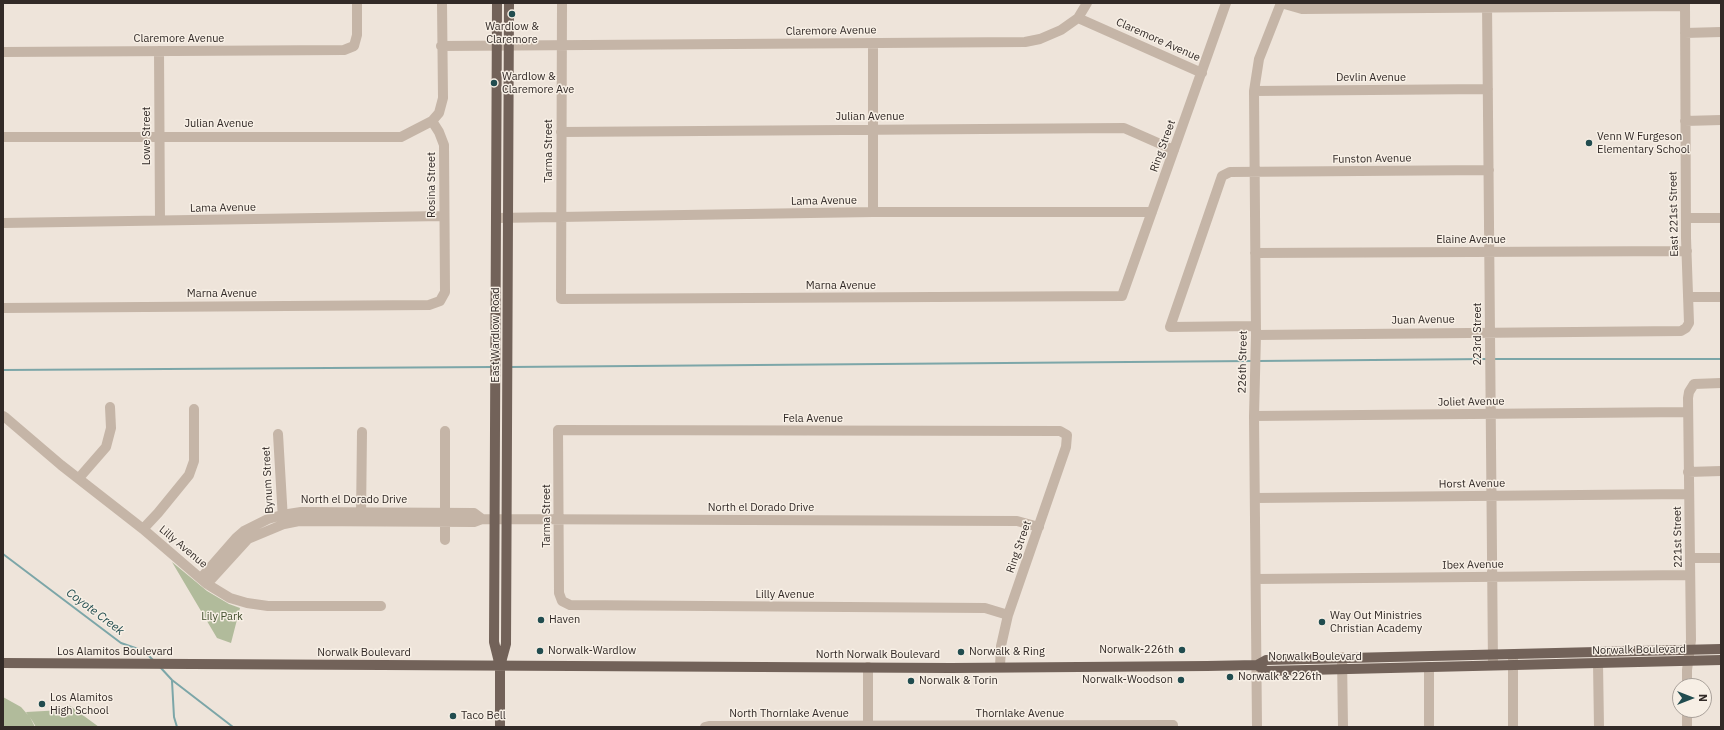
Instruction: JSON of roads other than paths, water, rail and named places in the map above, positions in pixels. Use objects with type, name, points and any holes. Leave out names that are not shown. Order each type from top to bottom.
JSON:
[{"type":"main road","name":"East Wardlow Road","points":[[497,3],[494,642],[500,666],[500,727]]},
{"type":"main road","name":"East Wardlow Road","points":[[500,666],[506,644],[509,3]]},
{"type":"main road","name":"Norwalk Boulevard","points":[[1721,649],[1342,657],[1266,660],[1257,665],[1266,671],[1721,660]]},
{"type":"main road","name":"Los Alamitos Boulevard","points":[[3,663],[228,665]]},
{"type":"main road","name":"Norwalk Boulevard","points":[[228,665],[500,666]]},
{"type":"main road","name":"North Norwalk Boulevard","points":[[500,666],[1000,668],[1257,665]]},
{"type":"street","name":"Claremore Avenue","points":[[3,52],[344,50],[354,46],[357,35],[358,3]]},
{"type":"street","points":[[432,121],[439,113],[443,98],[442,3]]},
{"type":"street","name":"Tarma Street","points":[[561,299],[562,3]]},
{"type":"street","points":[[1078,18],[1087,3]]},
{"type":"street","name":"Ring Street","points":[[1122,296],[1226,3]]},
{"type":"street","points":[[1281,3],[1302,9],[1487,5],[1685,4]]},
{"type":"street","name":"226th Street","points":[[1257,727],[1254,416],[1256,330],[1254,91],[1259,59],[1281,3]]},
{"type":"street","name":"East 221st Street","points":[[1685,4],[1686,218],[1689,323],[1686,328]]},
{"type":"street","name":"223rd Street","points":[[1487,5],[1493,665]]},
{"type":"street","name":"Claremore Avenue","points":[[442,46],[1025,42],[1040,39],[1061,30],[1078,18],[1202,73]]},
{"type":"street","points":[[1685,33],[1721,32]]},
{"type":"street","points":[[873,42],[874,212]]},
{"type":"street","name":"Lowe Street","points":[[159,51],[160,220]]},
{"type":"street","name":"Devlin Avenue","points":[[1254,91],[1488,89]]},
{"type":"street","points":[[1685,121],[1721,120]]},
{"type":"street","name":"Julian Avenue","points":[[3,137],[401,137],[432,121]]},
{"type":"street","name":"Rosina Street","points":[[432,121],[439,132],[444,146],[445,292],[440,301]]},
{"type":"street","name":"Julian Avenue","points":[[561,132],[1124,128],[1174,150]]},
{"type":"street","name":"Funston Avenue","points":[[1256,330],[1170,327],[1222,176],[1230,172],[1489,170]]},
{"type":"street","name":"Lama Avenue","points":[[496,218],[874,212],[1152,212]]},
{"type":"street","name":"Lama Avenue","points":[[3,222],[444,216]]},
{"type":"street","points":[[1686,218],[1721,218]]},
{"type":"street","name":"Elaine Avenue","points":[[1255,252],[1687,251]]},
{"type":"street","name":"Marna Avenue","points":[[561,299],[1122,296]]},
{"type":"street","points":[[1688,297],[1721,297]]},
{"type":"street","name":"Marna Avenue","points":[[3,308],[430,305],[440,301]]},
{"type":"street","name":"Juan Avenue","points":[[1256,330],[1490,332],[1681,331],[1686,328]]},
{"type":"street","name":"221st Street","points":[[1687,678],[1691,650],[1688,398],[1694,384],[1721,383]]},
{"type":"street","points":[[79,478],[106,447],[111,428],[110,407]]},
{"type":"street","points":[[143,529],[189,475],[194,461],[194,409]]},
{"type":"street","name":"Joliet Avenue","points":[[1254,416],[1688,412]]},
{"type":"street","name":"Lilly Avenue","points":[[3,416],[143,529],[204,581],[230,598],[261,605],[381,606]]},
{"type":"street","name":"Tarma Street","points":[[558,430],[559,593],[562,601]]},
{"type":"street","name":"Fela Avenue","points":[[558,430],[1060,431],[1067,435]]},
{"type":"street","points":[[444,540],[445,431]]},
{"type":"street","points":[[361,517],[362,432]]},
{"type":"street","name":"Bynum Street","points":[[278,434],[283,520]]},
{"type":"street","name":"Ring Street","points":[[1000,668],[1001,646],[1008,615],[1066,447],[1067,435]]},
{"type":"street","points":[[1688,472],[1721,471]]},
{"type":"street","name":"Horst Avenue","points":[[1255,498],[1689,494]]},
{"type":"street","name":"North el Dorado Drive","points":[[204,581],[240,541],[244,530],[262,522],[283,520],[301,512],[361,517],[445,517],[474,513],[482,519],[1017,521],[1039,527]]},
{"type":"street","points":[[1690,558],[1721,558]]},
{"type":"street","name":"Ibex Avenue","points":[[1256,579],[1690,575]]},
{"type":"street","name":"Lilly Avenue","points":[[562,601],[570,605],[985,608],[1008,615]]},
{"type":"street","points":[[1513,654],[1513,727]]},
{"type":"street","points":[[1342,657],[1343,727]]},
{"type":"street","points":[[1598,663],[1599,727]]},
{"type":"street","points":[[868,667],[868,727]]},
{"type":"street","points":[[1429,667],[1429,727]]},
{"type":"street","name":"North Thornlake Avenue","points":[[707,726],[868,727]]},
{"type":"street","name":"Thornlake Avenue","points":[[868,727],[1173,726]]},
{"type":"waterway","points":[[1258,361],[1488,359]]},
{"type":"waterway","points":[[1494,359],[1721,359]]},
{"type":"waterway","points":[[510,367],[1252,361]]},
{"type":"waterway","points":[[3,370],[492,367]]},
{"type":"waterway","name":"Coyote Creek","points":[[3,554],[121,643],[144,651],[153,660]]},
{"type":"waterway","name":"Coyote Creek","points":[[160,667],[172,680],[233,727]]},
{"type":"waterway","points":[[172,681],[174,717],[177,727]]},
{"type":"place","name":"Wardlow & Claremore","points":[[512,14]]},
{"type":"place","name":"Wardlow & Claremore Ave","points":[[494,83]]},
{"type":"place","name":"Venn W Furgeson Elementary School","points":[[1589,143]]},
{"type":"place","name":"Haven","points":[[541,620]]},
{"type":"place","name":"Way Out Ministries Christian Academy","points":[[1322,622]]},
{"type":"place","name":"Norwalk-226th","points":[[1182,650]]},
{"type":"place","name":"Norwalk-Wardlow","points":[[540,651]]},
{"type":"place","name":"Norwalk & Ring","points":[[961,652]]},
{"type":"place","name":"Norwalk & 226th","points":[[1230,677]]},
{"type":"place","name":"Norwalk-Woodson","points":[[1181,680]]},
{"type":"place","name":"Norwalk & Torin","points":[[911,681]]},
{"type":"place","name":"Los Alamitos High School","points":[[42,704]]},
{"type":"place","name":"Taco Bell","points":[[453,716]]},
{"type":"park label","name":"Lily Park","points":[[222,617]]}]
